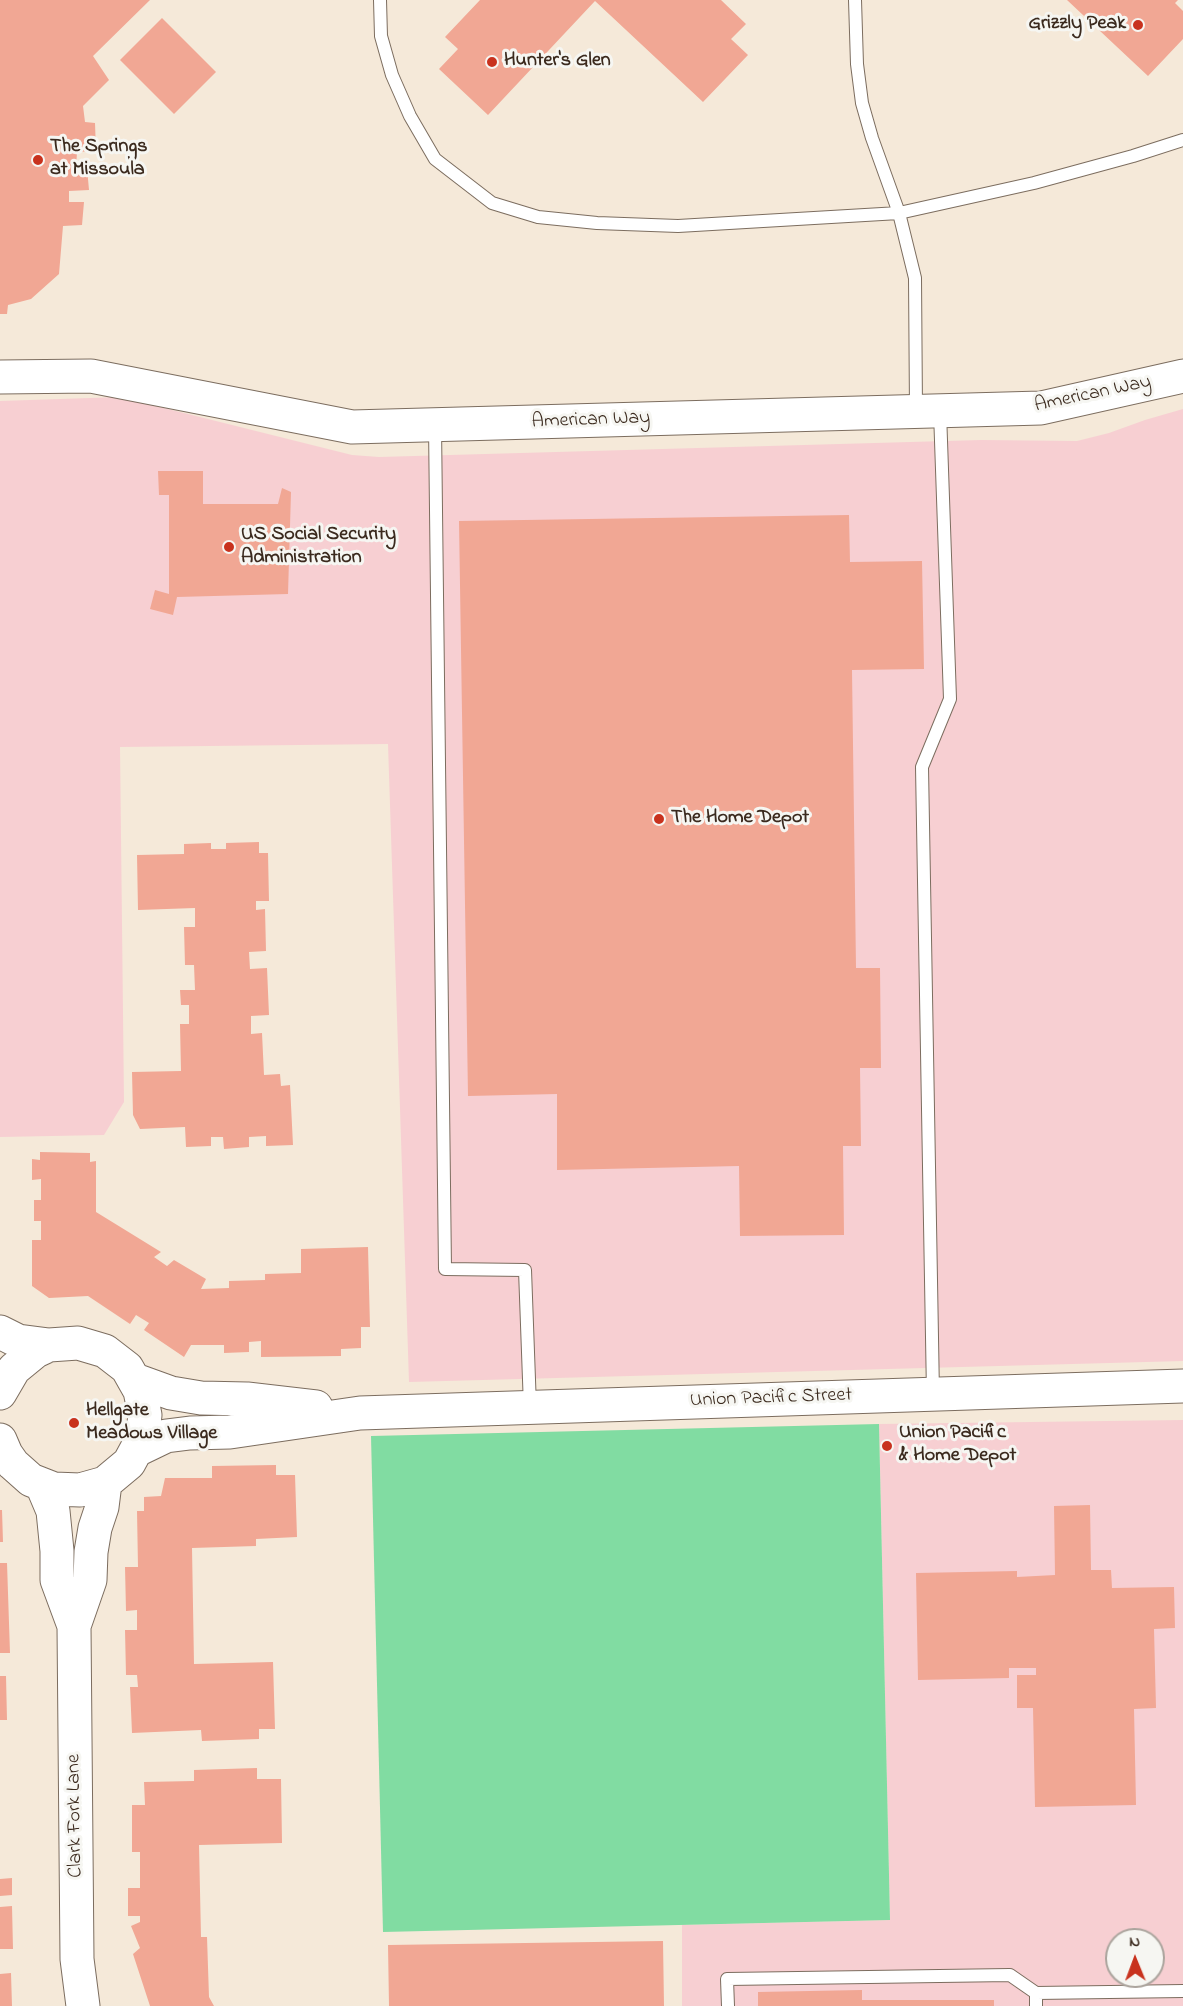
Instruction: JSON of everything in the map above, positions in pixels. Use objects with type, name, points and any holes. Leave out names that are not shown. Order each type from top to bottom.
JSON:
[{"type":"street","name":"American Way","points":[[0,377],[92,376],[352,427],[1041,408],[1183,376]]},
{"type":"street","points":[[0,1332],[18,1341],[49,1345],[78,1342],[105,1350],[122,1363],[135,1380],[144,1403],[145,1415],[142,1439],[129,1463],[105,1483],[80,1490],[60,1490],[31,1480],[13,1464],[0,1440]]},
{"type":"street","points":[[0,1393],[14,1369],[24,1359],[49,1345]]},
{"type":"street","name":"Union Pacific Street","points":[[135,1380],[171,1393],[201,1398],[247,1399],[360,1413]]},
{"type":"street","name":"Union Pacific Street","points":[[137,1450],[166,1436],[230,1432],[360,1413],[1183,1386]]},
{"type":"street","name":"Clark Fork Lane","points":[[83,2006],[77,1959],[74,1626],[90,1580],[92,1544],[102,1507],[105,1483]]},
{"type":"street","name":"Clark Fork Lane","points":[[42,1485],[53,1511],[57,1580],[74,1626]]},
{"type":"lane","points":[[381,0],[381,36],[392,75],[410,116],[435,159],[492,203],[538,217],[597,223],[678,225],[899,213],[1034,183],[1183,140]]},
{"type":"lane","points":[[855,0],[857,64],[862,103],[899,213],[915,278],[928,411],[950,699],[922,767],[933,1394]]},
{"type":"lane","points":[[435,425],[445,1269],[525,1270],[530,1407]]},
{"type":"lane","points":[[728,2006],[727,1979],[1010,1975],[1036,2000],[1183,1991]]},
{"type":"shaded area","points":[[120,397],[352,455],[379,457],[981,440],[1077,441],[1183,409],[1183,1361],[409,1382],[388,744],[120,747],[124,1102],[104,1135],[0,1137],[0,401]]},
{"type":"shaded area","points":[[1183,1420],[1183,2006],[682,2006],[682,1925],[890,1920],[879,1424]]},
{"type":"green space","points":[[879,1424],[890,1920],[383,1932],[371,1436]]},
{"type":"building","name":"The Springs at Missoula","points":[[0,0],[150,0],[93,56],[109,80],[83,106],[85,122],[95,123],[96,151],[77,152],[76,169],[87,168],[89,190],[69,191],[69,202],[84,202],[82,225],[63,226],[59,274],[31,299],[8,305],[7,314],[0,314]]},
{"type":"building","name":"Hunter's Glen","points":[[480,0],[721,0],[746,24],[731,39],[748,55],[703,102],[595,1],[488,115],[439,69],[458,49],[445,37]]},
{"type":"building","name":"Grizzly Peak","points":[[1067,0],[1178,0],[1175,3],[1183,11],[1183,39],[1148,76]]},
{"type":"building","points":[[162,18],[216,72],[174,114],[120,60]]},
{"type":"building","name":"US Social Security Administration","points":[[158,471],[203,471],[203,504],[278,504],[282,488],[291,492],[288,594],[177,597],[173,615],[150,609],[155,590],[169,594],[169,495],[159,495]]},
{"type":"building","name":"The Home Depot","points":[[849,515],[850,562],[922,561],[924,669],[852,670],[856,968],[880,968],[881,1068],[860,1068],[861,1146],[843,1146],[844,1235],[740,1236],[739,1166],[557,1170],[557,1094],[468,1096],[459,521]]},
{"type":"building","points":[[259,842],[259,853],[268,853],[269,901],[256,901],[256,910],[265,909],[266,951],[249,952],[250,969],[267,968],[269,1015],[251,1016],[251,1034],[262,1033],[264,1075],[280,1074],[281,1086],[290,1085],[293,1145],[266,1146],[266,1136],[249,1137],[249,1147],[224,1149],[223,1137],[211,1137],[211,1146],[186,1147],[185,1127],[140,1129],[133,1115],[132,1072],[181,1071],[180,1024],[189,1024],[189,1005],[181,1005],[180,990],[195,990],[194,965],[185,965],[184,927],[195,927],[195,908],[138,910],[137,855],[184,854],[184,844],[211,843],[211,849],[226,849],[226,843]]},
{"type":"building","points":[[40,1152],[90,1153],[90,1162],[96,1161],[96,1212],[161,1252],[154,1257],[167,1266],[174,1260],[206,1279],[201,1289],[229,1288],[229,1281],[265,1280],[265,1274],[301,1273],[301,1249],[368,1247],[370,1327],[361,1327],[361,1348],[341,1349],[341,1356],[261,1357],[261,1341],[249,1342],[249,1352],[224,1353],[224,1345],[191,1345],[184,1357],[144,1330],[149,1323],[136,1315],[130,1324],[88,1296],[49,1298],[32,1286],[32,1240],[41,1240],[41,1221],[34,1221],[34,1200],[41,1200],[41,1179],[32,1180],[32,1159],[40,1160]]},
{"type":"building","points":[[276,1465],[276,1475],[295,1475],[297,1537],[256,1539],[256,1546],[192,1548],[194,1664],[273,1662],[275,1729],[259,1729],[259,1739],[202,1741],[201,1730],[132,1733],[130,1687],[138,1687],[137,1675],[126,1675],[125,1630],[137,1630],[137,1610],[126,1611],[125,1567],[138,1567],[137,1511],[144,1511],[144,1497],[161,1496],[165,1478],[212,1478],[212,1466]]},
{"type":"building","points":[[1090,1505],[1091,1570],[1111,1570],[1112,1588],[1174,1587],[1175,1628],[1154,1629],[1156,1708],[1134,1709],[1136,1805],[1035,1807],[1033,1708],[1017,1708],[1017,1675],[1036,1675],[1036,1668],[1009,1668],[1009,1678],[918,1680],[916,1573],[1017,1571],[1017,1577],[1055,1575],[1054,1506]]},
{"type":"building","points":[[0,1510],[2,1510],[3,1542],[0,1542]]},
{"type":"building","points":[[0,1563],[7,1563],[10,1653],[0,1653]]},
{"type":"building","points":[[0,1676],[6,1676],[7,1720],[0,1720]]},
{"type":"building","points":[[257,1768],[257,1779],[281,1779],[282,1843],[199,1845],[201,1937],[207,1937],[209,1997],[214,2006],[150,2006],[133,1954],[140,1948],[131,1926],[140,1922],[140,1916],[128,1916],[128,1888],[140,1888],[140,1852],[132,1852],[132,1805],[145,1805],[144,1782],[194,1781],[194,1770]]},
{"type":"building","points":[[12,1878],[12,1895],[0,1896],[0,1879]]},
{"type":"building","points":[[12,1906],[13,1949],[0,1949],[0,1907]]},
{"type":"building","points":[[663,1941],[664,2006],[389,2006],[388,1945]]},
{"type":"building","points":[[11,1973],[12,2006],[0,2006],[0,1974]]},
{"type":"building","points":[[862,1990],[862,2000],[994,2000],[994,2006],[758,2006],[758,1992]]},
{"type":"place","name":"Grizzly Peak","points":[[1138,25]]},
{"type":"place","name":"Hunter's Glen","points":[[492,62]]},
{"type":"place","name":"The Springs at Missoula","points":[[38,160]]},
{"type":"place","name":"US Social Security Administration","points":[[229,547]]},
{"type":"place","name":"The Home Depot","points":[[659,819]]},
{"type":"place","name":"Hellgate Meadows Village","points":[[74,1423]]},
{"type":"place","name":"Union Pacific & Home Depot","points":[[887,1446]]}]
